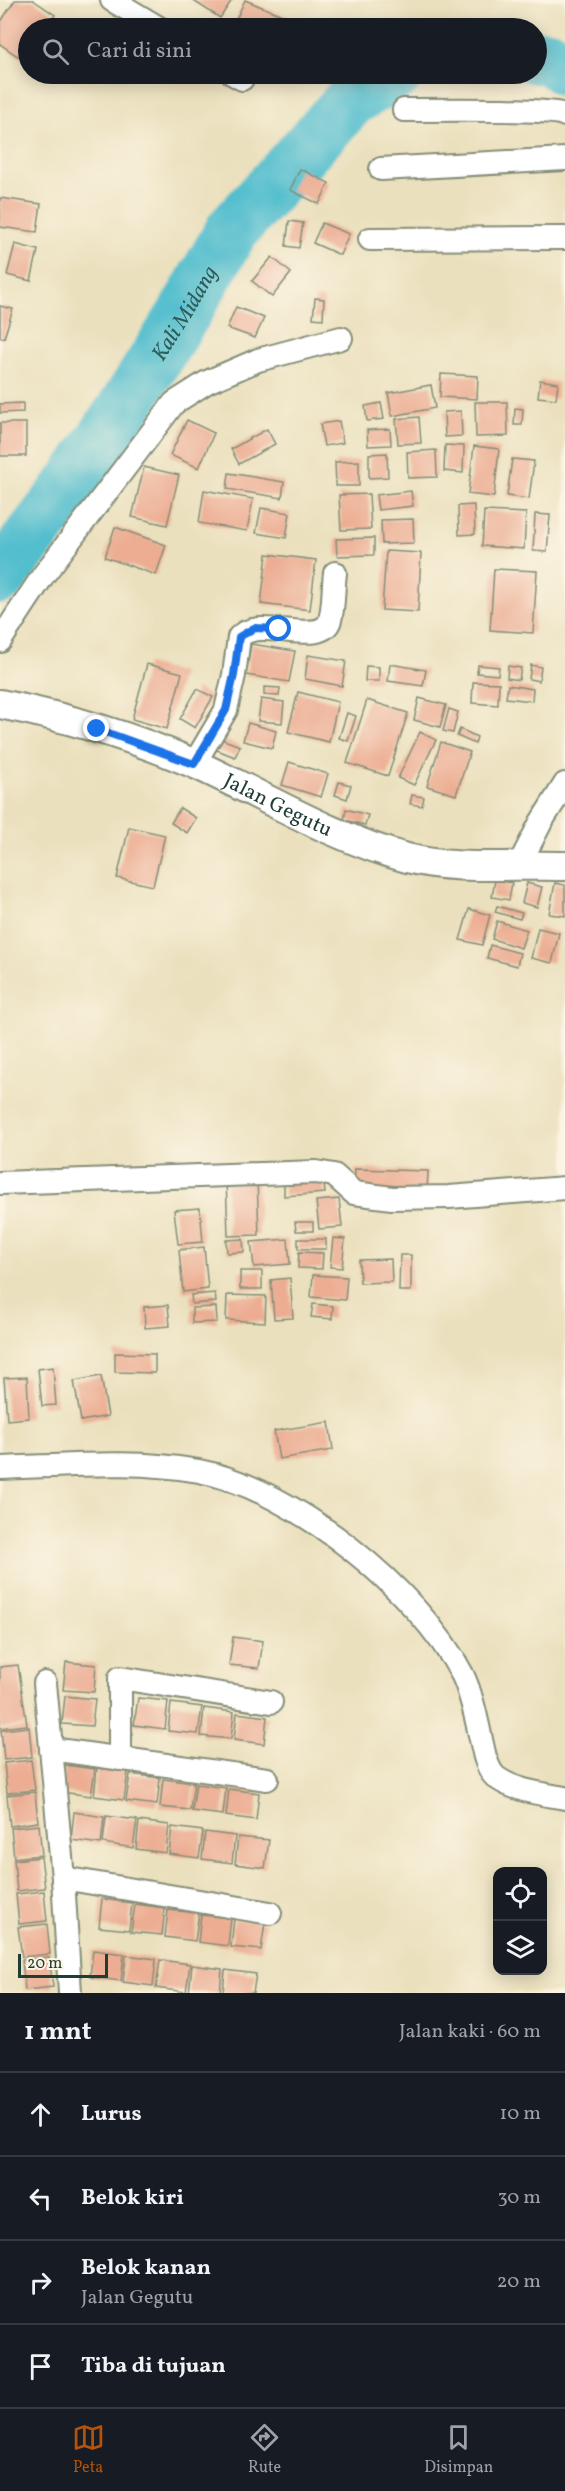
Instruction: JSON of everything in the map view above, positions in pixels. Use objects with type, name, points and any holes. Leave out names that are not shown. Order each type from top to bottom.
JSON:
[{"type":"street","points":[[112,0],[142,18]]},
{"type":"street","points":[[404,110],[536,111],[561,112],[565,115]]},
{"type":"street","points":[[381,169],[565,159]]},
{"type":"street","points":[[370,239],[565,238]]},
{"type":"street","points":[[0,641],[42,577],[174,403],[207,382],[258,360],[341,338]]},
{"type":"street","points":[[194,764],[226,710],[239,637],[254,628],[313,633],[323,628],[330,621],[335,573]]},
{"type":"street","name":"Jalan Gegutu","points":[[0,704],[97,729],[194,764],[347,837],[407,858],[442,864],[565,866]]},
{"type":"street","points":[[519,865],[541,822],[565,783]]},
{"type":"street","points":[[0,1183],[316,1172],[334,1175],[354,1193],[392,1198],[449,1197],[565,1188]]},
{"type":"street","points":[[0,1468],[137,1463],[200,1471],[238,1481],[281,1503],[327,1531],[384,1574],[446,1646],[463,1677],[485,1757],[495,1777],[535,1792],[565,1798]]},
{"type":"street","points":[[120,1759],[120,1678],[271,1702]]},
{"type":"street","points":[[45,1683],[63,1878],[70,1993]]},
{"type":"street","points":[[51,1749],[267,1779]]},
{"type":"street","points":[[63,1878],[270,1913]]},
{"type":"building","points":[[15,0],[33,0],[55,15],[53,18],[18,18],[18,56],[0,44],[0,23]]},
{"type":"building","points":[[192,0],[232,0],[220,18]]},
{"type":"building","points":[[245,0],[289,18],[237,18]]},
{"type":"building","points":[[300,169],[329,183],[319,204],[290,190]]},
{"type":"building","points":[[0,198],[41,204],[37,232],[0,227]]},
{"type":"building","points":[[289,221],[303,223],[299,248],[286,246]]},
{"type":"building","points":[[322,223],[349,234],[340,255],[313,243]]},
{"type":"building","points":[[15,244],[38,250],[31,281],[7,275]]},
{"type":"building","points":[[272,257],[291,273],[272,297],[252,281]]},
{"type":"building","points":[[315,298],[324,299],[323,319],[313,318]]},
{"type":"building","points":[[0,306],[13,309],[4,338],[0,337]]},
{"type":"building","points":[[236,307],[264,318],[255,338],[227,328]]},
{"type":"building","points":[[441,374],[478,376],[477,399],[440,397]]},
{"type":"building","points":[[540,380],[558,383],[556,399],[538,397]]},
{"type":"building","points":[[431,385],[435,408],[392,416],[388,393]]},
{"type":"building","points":[[475,402],[507,402],[508,436],[476,437]]},
{"type":"building","points":[[23,403],[23,412],[0,413],[0,404]]},
{"type":"building","points":[[381,403],[384,419],[367,421],[365,406]]},
{"type":"building","points":[[515,408],[523,409],[522,425],[514,425]]},
{"type":"building","points":[[461,411],[462,436],[445,437],[444,412]]},
{"type":"building","points":[[419,417],[421,443],[398,444],[396,419]]},
{"type":"building","points":[[187,420],[214,433],[199,468],[170,455]]},
{"type":"building","points":[[339,421],[343,443],[324,446],[320,424]]},
{"type":"building","points":[[0,423],[26,423],[26,456],[0,456]]},
{"type":"building","points":[[267,429],[275,444],[239,464],[231,449]]},
{"type":"building","points":[[390,429],[391,445],[368,446],[367,430]]},
{"type":"building","points":[[445,445],[464,446],[463,473],[444,471]]},
{"type":"building","points":[[474,446],[499,449],[494,497],[468,494]]},
{"type":"building","points":[[436,450],[437,477],[408,478],[407,452]]},
{"type":"building","points":[[387,453],[388,477],[369,478],[369,454]]},
{"type":"building","points":[[512,459],[534,461],[529,499],[507,496]]},
{"type":"building","points":[[359,461],[359,486],[336,486],[335,462]]},
{"type":"building","points":[[144,467],[179,475],[167,525],[132,517]]},
{"type":"building","points":[[229,473],[284,482],[282,498],[227,489]]},
{"type":"building","points":[[204,490],[253,499],[247,531],[199,523]]},
{"type":"building","points":[[411,491],[413,506],[378,510],[376,495]]},
{"type":"building","points":[[369,494],[371,529],[341,530],[339,495]]},
{"type":"building","points":[[474,505],[475,534],[459,535],[458,506]]},
{"type":"building","points":[[261,508],[290,513],[286,538],[256,533]]},
{"type":"building","points":[[484,511],[526,513],[524,549],[482,546]]},
{"type":"building","points":[[535,514],[550,515],[547,552],[533,551]]},
{"type":"building","points":[[413,519],[414,543],[382,544],[381,520]]},
{"type":"building","points":[[115,527],[166,545],[156,575],[105,557]]},
{"type":"building","points":[[374,538],[374,555],[337,556],[336,539]]},
{"type":"building","points":[[386,551],[421,553],[418,612],[382,610]]},
{"type":"building","points":[[267,554],[316,560],[310,610],[261,604]]},
{"type":"building","points":[[494,569],[537,571],[533,633],[490,630]]},
{"type":"building","points":[[251,644],[295,651],[289,682],[246,675]]},
{"type":"building","points":[[308,655],[346,661],[342,686],[305,679]]},
{"type":"building","points":[[147,664],[182,673],[167,729],[132,719]]},
{"type":"building","points":[[390,664],[426,670],[423,686],[388,681]]},
{"type":"building","points":[[478,665],[499,667],[498,675],[477,673]]},
{"type":"building","points":[[531,665],[541,667],[539,681],[529,679]]},
{"type":"building","points":[[366,666],[379,667],[379,681],[365,681]]},
{"type":"building","points":[[508,666],[521,668],[519,680],[507,678]]},
{"type":"building","points":[[473,682],[499,683],[498,705],[472,703]]},
{"type":"building","points":[[508,685],[533,689],[532,701],[506,698]]},
{"type":"building","points":[[264,687],[280,688],[279,696],[264,695]]},
{"type":"building","points":[[197,689],[213,697],[195,728],[180,719]]},
{"type":"building","points":[[298,692],[338,702],[329,742],[288,732]]},
{"type":"building","points":[[419,698],[446,705],[440,727],[414,720]]},
{"type":"building","points":[[261,699],[284,702],[282,723],[258,721]]},
{"type":"building","points":[[367,700],[408,713],[388,776],[347,763]]},
{"type":"building","points":[[449,709],[458,712],[453,733],[443,731]]},
{"type":"building","points":[[347,713],[356,716],[348,741],[339,738]]},
{"type":"building","points":[[248,723],[276,731],[272,748],[243,741]]},
{"type":"building","points":[[460,729],[477,737],[475,744],[457,736]]},
{"type":"building","points":[[420,732],[436,740],[414,785],[398,778]]},
{"type":"building","points":[[216,737],[240,746],[235,757],[212,748]]},
{"type":"building","points":[[441,742],[470,752],[456,795],[427,786]]},
{"type":"building","points":[[289,762],[328,774],[321,797],[282,785]]},
{"type":"building","points":[[339,782],[351,785],[347,799],[335,795]]},
{"type":"building","points":[[412,795],[424,797],[422,806],[410,804]]},
{"type":"building","points":[[180,808],[196,818],[187,833],[171,823]]},
{"type":"building","points":[[346,809],[368,815],[365,825],[344,820]]},
{"type":"building","points":[[129,827],[165,835],[153,886],[117,878]]},
{"type":"building","points":[[495,880],[512,883],[509,900],[492,897]]},
{"type":"building","points":[[527,883],[542,887],[537,907],[522,903]]},
{"type":"building","points":[[555,883],[565,885],[565,916],[549,914]]},
{"type":"building","points":[[497,906],[522,913],[520,919],[495,912]]},
{"type":"building","points":[[469,909],[490,915],[482,945],[460,940]]},
{"type":"building","points":[[497,921],[527,930],[521,948],[492,939]]},
{"type":"building","points":[[538,928],[559,933],[552,963],[531,958]]},
{"type":"building","points":[[490,945],[520,953],[517,966],[487,958]]},
{"type":"building","points":[[355,1169],[428,1171],[427,1193],[354,1191]]},
{"type":"building","points":[[323,1175],[325,1193],[284,1196],[284,1177]]},
{"type":"building","points":[[257,1178],[259,1235],[228,1236],[226,1179]]},
{"type":"building","points":[[339,1199],[342,1227],[319,1229],[316,1201]]},
{"type":"building","points":[[200,1208],[203,1242],[178,1244],[174,1210]]},
{"type":"building","points":[[295,1222],[313,1222],[313,1231],[296,1231]]},
{"type":"building","points":[[333,1238],[345,1239],[342,1268],[330,1267]]},
{"type":"building","points":[[243,1239],[244,1252],[227,1253],[226,1240]]},
{"type":"building","points":[[288,1239],[290,1264],[254,1267],[251,1242]]},
{"type":"building","points":[[298,1239],[326,1239],[326,1249],[298,1249]]},
{"type":"building","points":[[204,1247],[208,1289],[183,1292],[179,1250]]},
{"type":"building","points":[[299,1252],[323,1253],[322,1269],[298,1268]]},
{"type":"building","points":[[400,1255],[411,1255],[411,1291],[399,1291]]},
{"type":"building","points":[[391,1259],[392,1282],[360,1283],[359,1260]]},
{"type":"building","points":[[240,1271],[262,1271],[262,1289],[240,1289]]},
{"type":"building","points":[[313,1275],[347,1277],[345,1300],[311,1297]]},
{"type":"building","points":[[290,1278],[293,1318],[274,1319],[271,1280]]},
{"type":"building","points":[[215,1293],[216,1302],[192,1304],[191,1295]]},
{"type":"building","points":[[227,1295],[266,1296],[265,1322],[226,1320]]},
{"type":"building","points":[[313,1304],[333,1306],[332,1319],[311,1317]]},
{"type":"building","points":[[168,1305],[170,1326],[145,1328],[144,1307]]},
{"type":"building","points":[[216,1307],[217,1322],[192,1323],[192,1308]]},
{"type":"building","points":[[115,1353],[155,1354],[155,1373],[115,1372]]},
{"type":"building","points":[[53,1367],[56,1405],[42,1406],[38,1369]]},
{"type":"building","points":[[101,1376],[108,1416],[81,1421],[74,1381]]},
{"type":"building","points":[[27,1377],[29,1418],[7,1420],[4,1378]]},
{"type":"building","points":[[329,1422],[333,1450],[279,1459],[274,1431]]},
{"type":"building","points":[[233,1637],[263,1641],[259,1668],[229,1665]]},
{"type":"building","points":[[66,1662],[96,1665],[94,1692],[63,1690]]},
{"type":"building","points":[[18,1665],[27,1725],[0,1728],[0,1667]]},
{"type":"building","points":[[65,1696],[95,1699],[92,1726],[62,1724]]},
{"type":"building","points":[[138,1698],[168,1701],[165,1729],[134,1725]]},
{"type":"building","points":[[171,1703],[202,1707],[198,1734],[168,1731]]},
{"type":"building","points":[[204,1708],[234,1712],[231,1739],[201,1736]]},
{"type":"building","points":[[237,1713],[267,1717],[264,1744],[234,1740]]},
{"type":"building","points":[[29,1727],[32,1757],[4,1760],[1,1730]]},
{"type":"building","points":[[31,1760],[35,1790],[7,1793],[4,1763]]},
{"type":"building","points":[[65,1765],[95,1769],[91,1796],[61,1792]]},
{"type":"building","points":[[97,1768],[128,1772],[124,1800],[94,1796]]},
{"type":"building","points":[[130,1774],[160,1778],[157,1805],[126,1801]]},
{"type":"building","points":[[163,1779],[194,1783],[190,1810],[160,1807]]},
{"type":"building","points":[[196,1784],[226,1788],[223,1815],[192,1811]]},
{"type":"building","points":[[229,1789],[259,1793],[256,1820],[226,1816]]},
{"type":"building","points":[[35,1792],[38,1822],[10,1826],[7,1795]]},
{"type":"building","points":[[74,1812],[104,1817],[101,1844],[71,1840]]},
{"type":"building","points":[[106,1816],[137,1820],[133,1848],[103,1843]]},
{"type":"building","points":[[139,1821],[169,1825],[166,1853],[136,1849]]},
{"type":"building","points":[[39,1825],[42,1855],[14,1858],[11,1828]]},
{"type":"building","points":[[172,1827],[203,1831],[199,1858],[169,1854]]},
{"type":"building","points":[[205,1832],[235,1836],[232,1863],[202,1859]]},
{"type":"building","points":[[238,1837],[269,1840],[265,1868],[235,1864]]},
{"type":"building","points":[[41,1857],[45,1888],[17,1891],[14,1860]]},
{"type":"building","points":[[44,1891],[47,1921],[19,1924],[16,1894]]},
{"type":"building","points":[[102,1899],[132,1903],[129,1930],[99,1927]]},
{"type":"building","points":[[135,1904],[165,1908],[162,1935],[131,1932]]},
{"type":"building","points":[[168,1910],[199,1913],[195,1941],[165,1937]]},
{"type":"building","points":[[201,1915],[231,1918],[228,1946],[198,1942]]},
{"type":"building","points":[[234,1919],[265,1923],[261,1950],[231,1947]]},
{"type":"building","points":[[47,1924],[50,1954],[22,1957],[18,1927]]},
{"type":"building","points":[[93,1950],[124,1954],[121,1981],[90,1977]]},
{"type":"building","points":[[126,1955],[156,1959],[153,1986],[123,1982]]},
{"type":"building","points":[[49,1957],[53,1987],[25,1990],[22,1960]]},
{"type":"building","points":[[160,1960],[190,1964],[186,1992],[156,1988]]},
{"type":"building","points":[[192,1965],[222,1969],[220,1993],[189,1993]]},
{"type":"building","points":[[225,1970],[256,1974],[253,1993],[223,1993]]},
{"type":"waterway","name":"Kali Midang","points":[[547,57],[565,69]]},
{"type":"waterway","name":"Kali Midang","points":[[0,577],[72,484],[126,405],[184,314],[232,230],[352,99],[378,84]]},
{"type":"route","points":[[97,729],[144,744],[194,764],[226,710],[239,637],[254,628],[279,629]]}]
